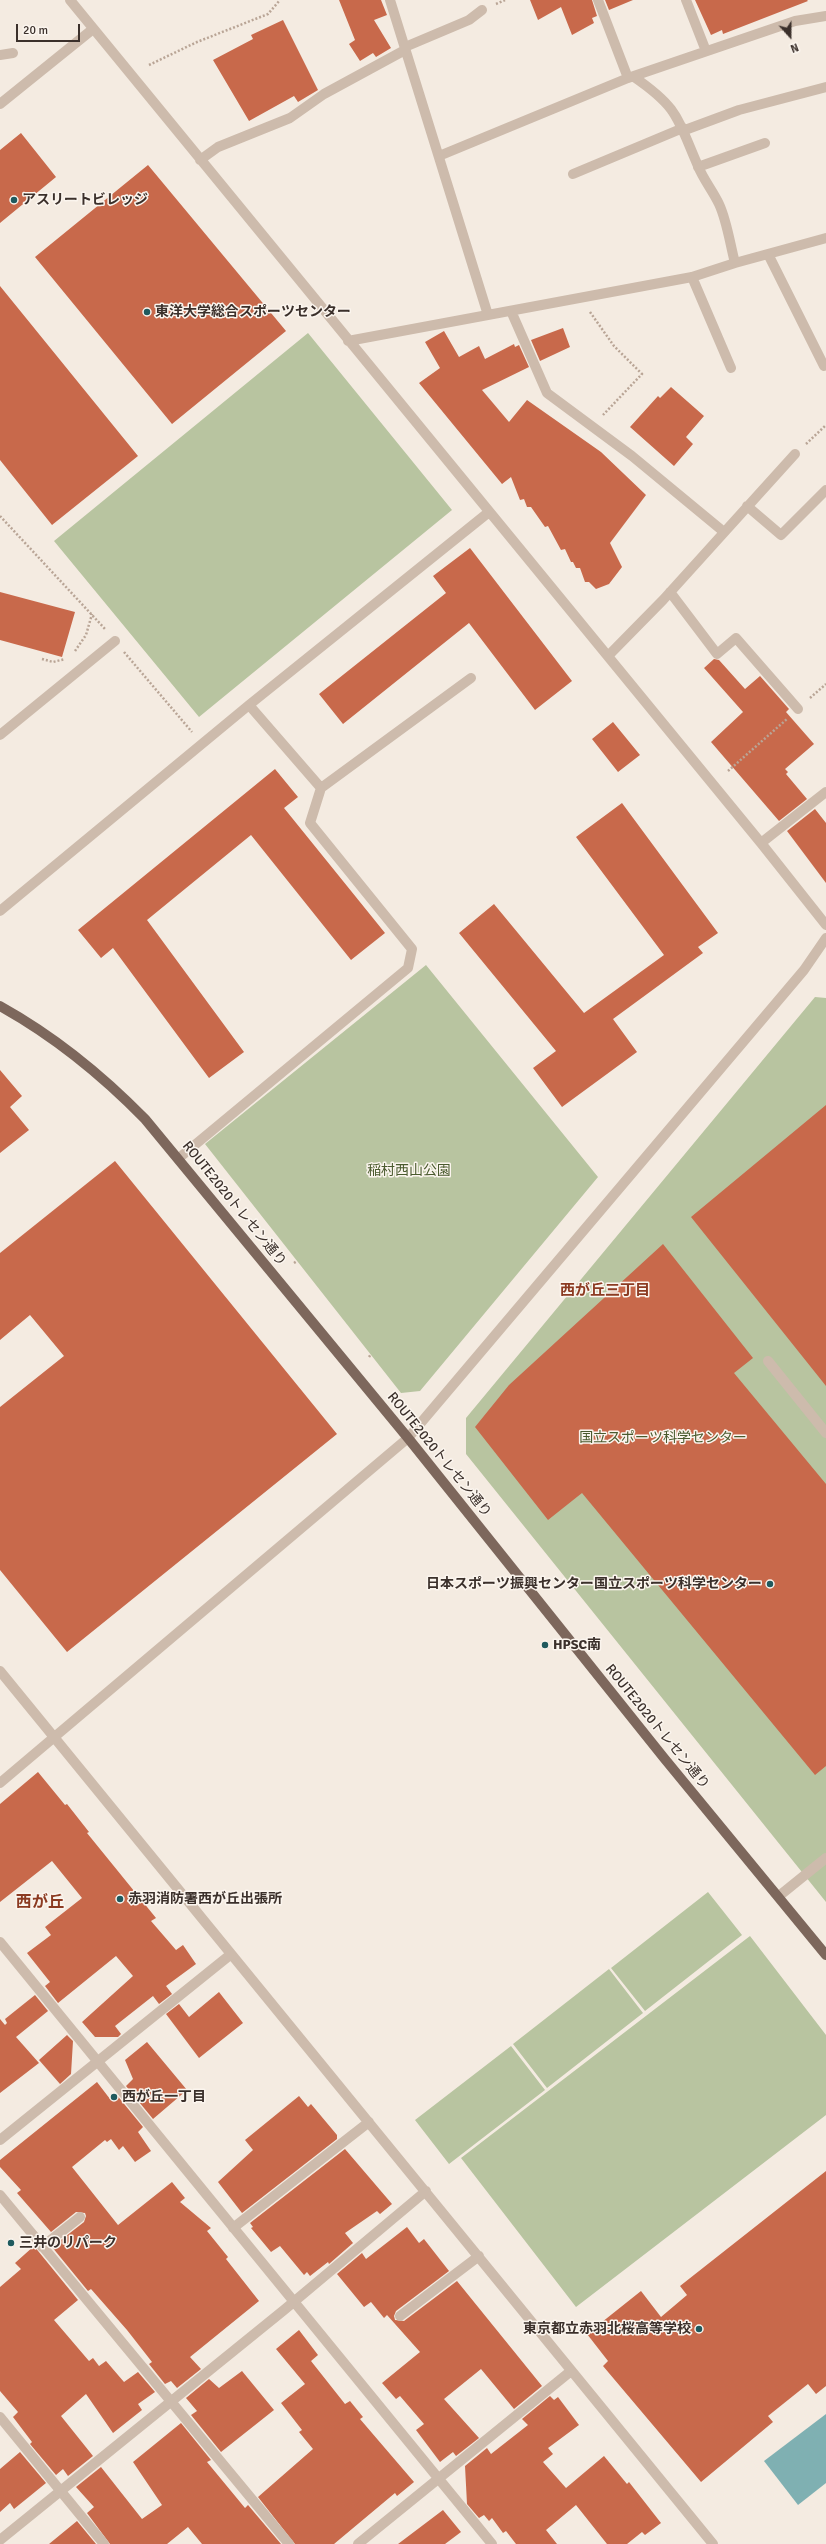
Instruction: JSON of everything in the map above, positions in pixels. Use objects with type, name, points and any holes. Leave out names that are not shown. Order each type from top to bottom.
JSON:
[{"type":"main road","name":"ROUTE2020トレセン通り","points":[[0,1006],[33,1024],[114,1087],[179,1158],[408,1438],[664,1758],[826,1955]]},
{"type":"street","points":[[70,0],[348,341],[762,843],[826,925]]},
{"type":"street","points":[[390,0],[488,315]]},
{"type":"street","points":[[598,0],[631,77],[655,91],[672,108],[684,129],[698,167],[720,204],[735,263]]},
{"type":"street","points":[[686,0],[706,51]]},
{"type":"street","points":[[200,160],[218,147],[290,118],[324,94],[405,48],[469,20],[482,10]]},
{"type":"street","points":[[439,156],[631,77],[795,22],[826,16]]},
{"type":"street","points":[[0,104],[93,29]]},
{"type":"street","points":[[0,56],[13,53]]},
{"type":"street","points":[[573,174],[684,129],[740,110],[826,87]]},
{"type":"street","points":[[698,167],[765,143]]},
{"type":"street","points":[[348,341],[692,277],[735,263],[826,238]]},
{"type":"street","points":[[768,254],[824,366]]},
{"type":"street","points":[[692,277],[731,368]]},
{"type":"street","points":[[510,311],[547,393],[592,426],[724,532]]},
{"type":"street","points":[[608,656],[670,592],[795,454]]},
{"type":"street","points":[[748,506],[781,535],[826,490]]},
{"type":"street","points":[[0,911],[249,705],[489,512]]},
{"type":"street","points":[[670,592],[717,654],[736,638],[798,710]]},
{"type":"street","points":[[0,735],[115,641]]},
{"type":"street","points":[[179,1158],[408,968],[412,949],[310,823],[321,788],[471,678]]},
{"type":"street","points":[[249,705],[321,788]]},
{"type":"street","points":[[762,843],[826,792]]},
{"type":"street","points":[[0,1783],[408,1438],[794,982],[826,938]]},
{"type":"street","points":[[768,1361],[826,1433]]},
{"type":"street","points":[[0,1671],[230,1955],[426,2191],[713,2544]]},
{"type":"street","points":[[778,1896],[826,1858]]},
{"type":"street","points":[[0,1942],[293,2303],[492,2544]]},
{"type":"street","points":[[0,2140],[98,2063],[230,1955]]},
{"type":"street","points":[[233,2228],[369,2122]]},
{"type":"street","points":[[0,2540],[293,2303],[426,2191]]},
{"type":"street","points":[[0,2194],[42,2247],[172,2401],[288,2544]]},
{"type":"street","points":[[42,2247],[80,2216]]},
{"type":"street","points":[[400,2316],[479,2256]]},
{"type":"street","points":[[358,2544],[571,2371]]},
{"type":"street","points":[[0,2418],[104,2544]]},
{"type":"path","points":[[149,65],[197,42],[268,14],[280,0]]},
{"type":"path","points":[[579,298],[614,346],[642,374],[592,426]]},
{"type":"path","points":[[795,454],[826,425]]},
{"type":"path","points":[[42,659],[53,662],[64,660],[71,656],[86,635],[92,614]]},
{"type":"path","points":[[728,771],[826,684]]},
{"type":"green space","points":[[308,333],[452,510],[199,717],[54,541]]},
{"type":"green space","name":"稲村西山公園","points":[[426,965],[598,1177],[420,1391],[401,1393],[205,1144]]},
{"type":"green space","name":"国立スポーツ科学センター","points":[[815,997],[826,998],[826,1902],[466,1454],[466,1418]]},
{"type":"green space","points":[[708,1892],[742,1935],[645,2011],[611,1968]]},
{"type":"green space","points":[[750,1936],[826,2035],[826,2115],[576,2307],[461,2158]]},
{"type":"green space","points":[[609,1969],[643,2013],[547,2088],[513,2044]]},
{"type":"green space","points":[[511,2046],[545,2090],[449,2164],[415,2120]]},
{"type":"water","points":[[826,2414],[826,2483],[798,2505],[764,2461]]},
{"type":"building","points":[[339,0],[381,0],[387,15],[374,20],[391,48],[376,57],[373,53],[360,61],[349,44],[355,40]]},
{"type":"building","points":[[530,0],[592,0],[597,16],[592,18],[594,23],[572,35],[561,7],[538,20]]},
{"type":"building","points":[[605,0],[633,0],[609,10]]},
{"type":"building","points":[[695,0],[808,1],[723,34],[722,30],[711,35]]},
{"type":"building","points":[[283,20],[318,90],[298,102],[294,96],[249,121],[213,60],[253,39],[251,35]]},
{"type":"building","name":"アスリートビレッジ","points":[[21,133],[56,177],[0,223],[0,150]]},
{"type":"building","points":[[148,165],[286,331],[172,424],[35,257]]},
{"type":"building","points":[[0,286],[138,456],[52,525],[0,460]]},
{"type":"building","points":[[563,328],[570,347],[540,361],[531,340]]},
{"type":"building","points":[[444,331],[459,357],[479,346],[485,359],[514,344],[515,347],[519,345],[529,367],[482,390],[509,422],[527,400],[601,452],[646,495],[610,543],[622,567],[609,584],[596,589],[589,582],[585,582],[580,568],[576,568],[573,562],[571,562],[565,549],[561,550],[548,526],[545,527],[531,507],[527,507],[524,499],[520,500],[511,477],[502,484],[419,383],[440,368],[425,342]]},
{"type":"building","points":[[671,387],[704,416],[686,437],[693,444],[674,466],[630,427],[658,396],[660,398]]},
{"type":"building","points":[[470,548],[572,681],[535,710],[469,623],[343,724],[319,694],[446,593],[433,576]]},
{"type":"building","points":[[0,592],[75,612],[62,657],[0,640]]},
{"type":"building","points":[[714,659],[719,660],[745,689],[760,676],[789,709],[786,712],[814,744],[785,769],[788,772],[786,774],[807,799],[779,821],[711,742],[743,712],[704,668]]},
{"type":"building","points":[[613,722],[640,755],[618,772],[592,739]]},
{"type":"building","points":[[275,769],[298,797],[284,808],[385,933],[351,960],[251,835],[147,920],[244,1052],[209,1078],[113,948],[101,958],[78,930]]},
{"type":"building","points":[[622,803],[718,933],[698,947],[703,953],[613,1019],[637,1052],[562,1107],[533,1068],[556,1051],[459,933],[494,904],[584,1013],[664,955],[576,837]]},
{"type":"building","points":[[815,809],[826,823],[826,883],[787,831]]},
{"type":"building","points":[[0,1070],[22,1096],[10,1107],[29,1130],[0,1153]]},
{"type":"building","points":[[826,1105],[826,1386],[691,1217]]},
{"type":"building","points":[[115,1161],[337,1434],[67,1652],[0,1570],[0,1407],[64,1356],[30,1315],[0,1340],[0,1253]]},
{"type":"building","points":[[663,1244],[753,1358],[734,1373],[826,1484],[826,1766],[815,1775],[582,1493],[548,1520],[475,1427],[509,1385]]},
{"type":"building","points":[[38,1772],[65,1805],[67,1804],[89,1832],[87,1833],[156,1918],[151,1921],[176,1950],[183,1945],[196,1964],[166,1986],[172,1994],[159,2004],[153,1996],[115,2026],[121,2034],[118,2037],[95,2037],[82,2022],[133,1976],[116,1956],[58,2003],[45,1986],[50,1982],[27,1953],[51,1935],[45,1927],[82,1898],[52,1861],[0,1902],[0,1804]]},
{"type":"building","points":[[219,1992],[243,2023],[199,2058],[166,2014],[179,2004],[189,2017]]},
{"type":"building","points":[[35,1995],[48,2011],[16,2037],[39,2063],[0,2093],[0,2019],[5,2025],[7,2023],[5,2019]]},
{"type":"building","points":[[67,2035],[73,2041],[71,2074],[60,2084],[39,2060]]},
{"type":"building","points":[[147,2042],[187,2090],[153,2119],[126,2086],[133,2079],[125,2060]]},
{"type":"building","points":[[97,2082],[110,2099],[116,2094],[143,2127],[138,2132],[151,2151],[135,2162],[123,2146],[119,2150],[111,2139],[107,2142],[105,2140],[72,2167],[118,2225],[172,2182],[185,2198],[180,2202],[211,2228],[207,2231],[228,2257],[226,2259],[259,2301],[190,2357],[201,2369],[177,2388],[171,2381],[165,2384],[149,2364],[152,2362],[127,2330],[91,2289],[88,2291],[52,2247],[84,2222],[86,2216],[85,2213],[76,2212],[51,2232],[17,2193],[21,2190],[0,2167],[0,2160]]},
{"type":"building","points":[[299,2096],[308,2107],[311,2104],[337,2135],[337,2139],[242,2213],[218,2182],[253,2150],[245,2140]]},
{"type":"building","points":[[345,2149],[392,2204],[380,2214],[377,2211],[345,2233],[353,2243],[329,2264],[328,2262],[310,2276],[307,2272],[304,2275],[280,2246],[271,2252],[251,2228],[253,2227],[250,2223]]},
{"type":"building","points":[[826,2171],[826,2386],[816,2394],[808,2384],[768,2416],[773,2422],[701,2482],[603,2366],[608,2361],[587,2334],[641,2291],[661,2317],[687,2295],[680,2286]]},
{"type":"building","points":[[407,2227],[419,2243],[424,2239],[449,2271],[396,2311],[394,2316],[395,2320],[404,2321],[457,2281],[542,2386],[514,2409],[481,2369],[444,2399],[479,2438],[456,2456],[453,2452],[440,2462],[416,2430],[424,2424],[400,2396],[396,2399],[382,2383],[420,2352],[387,2315],[384,2318],[371,2302],[364,2307],[337,2274],[362,2253],[366,2259]]},
{"type":"building","points":[[34,2246],[78,2300],[54,2320],[89,2361],[93,2358],[99,2366],[106,2361],[124,2382],[138,2372],[155,2392],[138,2404],[142,2410],[113,2433],[86,2394],[61,2416],[93,2456],[68,2476],[63,2469],[56,2475],[30,2444],[32,2442],[13,2417],[18,2412],[0,2391],[0,2287],[21,2269],[15,2263]]},
{"type":"building","points":[[299,2330],[318,2355],[311,2361],[345,2404],[350,2401],[363,2417],[360,2419],[414,2482],[397,2496],[395,2493],[334,2544],[295,2544],[258,2497],[313,2449],[299,2432],[302,2430],[281,2403],[305,2384],[276,2349]]},
{"type":"building","points":[[242,2371],[274,2410],[221,2452],[191,2415],[197,2411],[186,2398],[209,2379],[219,2388]]},
{"type":"building","points":[[550,2396],[554,2400],[558,2397],[579,2425],[548,2448],[553,2454],[543,2462],[566,2488],[604,2456],[627,2484],[629,2482],[661,2523],[645,2535],[642,2532],[627,2544],[607,2544],[576,2505],[546,2530],[557,2544],[516,2544],[506,2531],[503,2533],[492,2518],[489,2521],[484,2515],[479,2518],[467,2504],[465,2466],[487,2448],[491,2454],[528,2425],[522,2419]]},
{"type":"building","points":[[181,2423],[211,2460],[207,2462],[245,2508],[248,2505],[281,2544],[202,2544],[188,2527],[167,2544],[110,2544],[87,2513],[94,2507],[76,2487],[101,2467],[142,2519],[162,2505],[133,2462]]},
{"type":"building","points":[[20,2452],[46,2483],[14,2509],[10,2503],[0,2512],[0,2469]]},
{"type":"building","points":[[443,2510],[461,2532],[445,2544],[398,2544]]},
{"type":"building","points":[[77,2521],[96,2544],[49,2544]]},
{"type":"place","name":"アスリートビレッジ","points":[[14,200]]},
{"type":"place","name":"東洋大学総合スポーツセンター","points":[[147,312]]},
{"type":"place","name":"日本スポーツ振興センター国立スポーツ科学センター","points":[[770,1584]]},
{"type":"place","name":"HPSC南","points":[[545,1645]]},
{"type":"place","name":"赤羽消防署西が丘出張所","points":[[120,1899]]},
{"type":"place","name":"西が丘一丁目","points":[[114,2097]]},
{"type":"place","name":"三井のリパーク","points":[[11,2243]]},
{"type":"place","name":"東京都立赤羽北桜高等学校","points":[[699,2329]]},
{"type":"district","name":"西が丘三丁目","points":[[605,1291]]},
{"type":"district","name":"西が丘","points":[[40,1903]]}]
